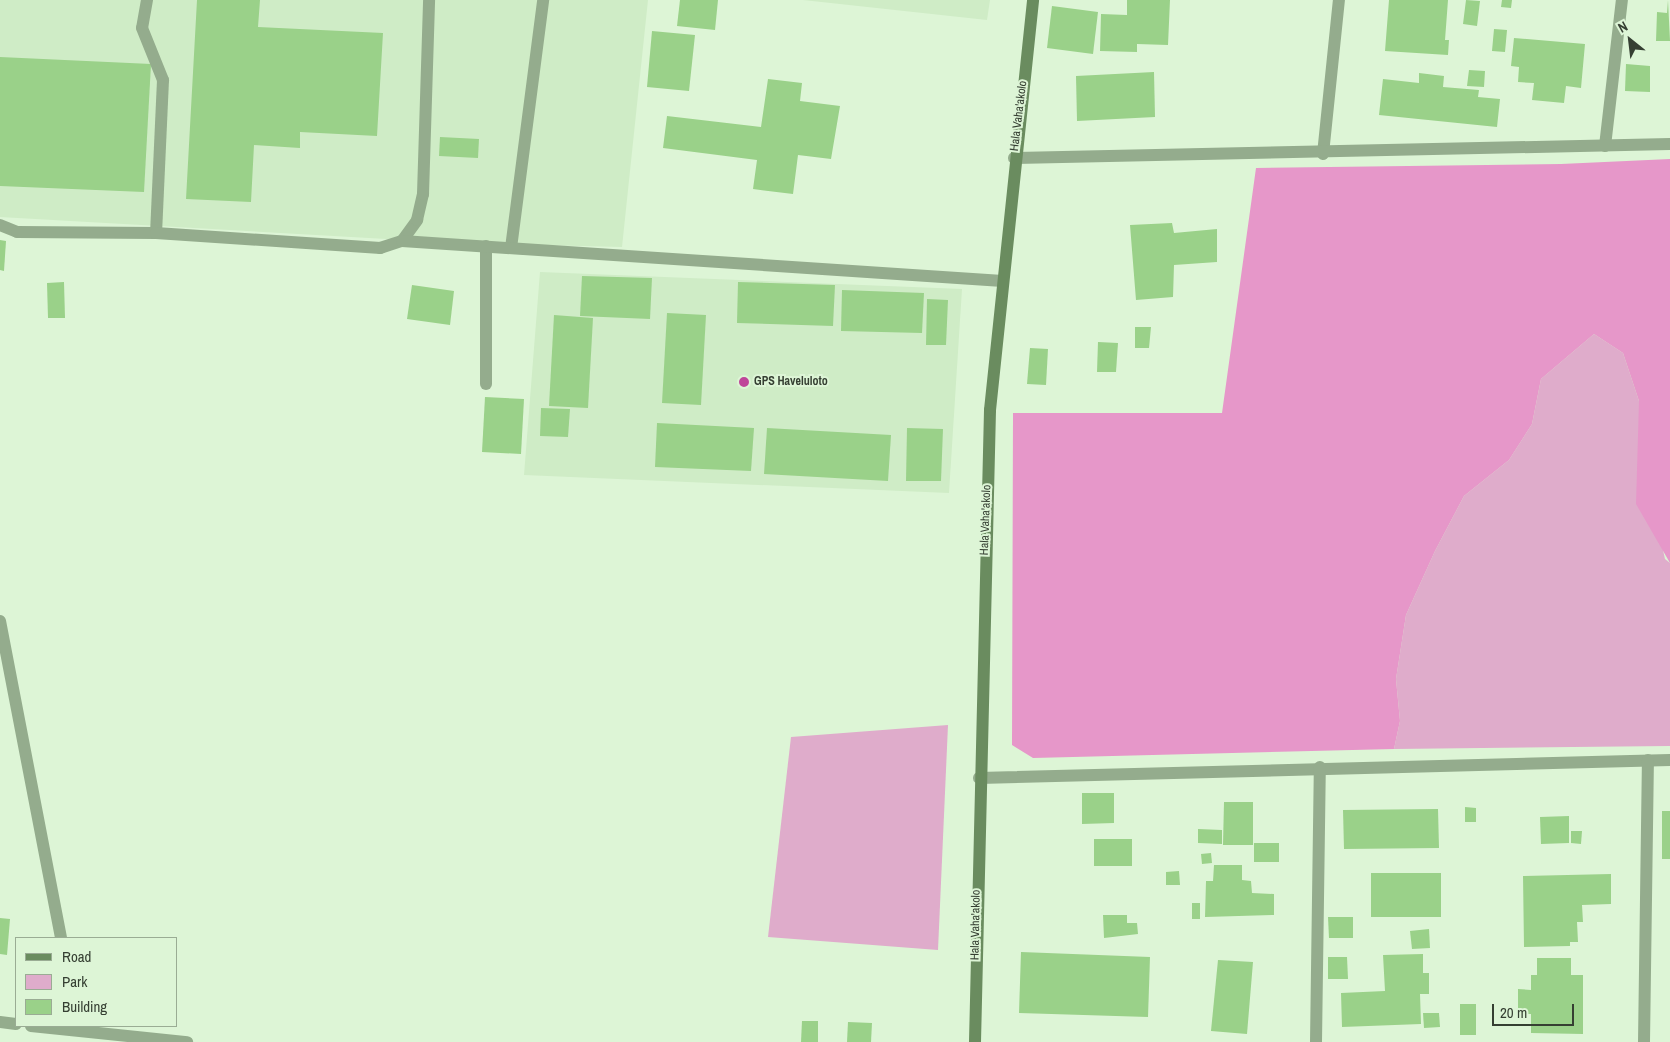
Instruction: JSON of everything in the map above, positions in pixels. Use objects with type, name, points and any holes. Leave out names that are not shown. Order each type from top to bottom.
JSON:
[{"type":"main road","name":"Hala Vaha'akolo","points":[[975,1042],[979,778],[990,410],[1014,158],[1033,0]]},
{"type":"street","points":[[147,0],[142,28],[163,80],[156,233]]},
{"type":"street","points":[[402,241],[417,220],[423,194],[429,0]]},
{"type":"street","points":[[511,248],[543,0]]},
{"type":"street","points":[[1323,154],[1339,0]]},
{"type":"street","points":[[1605,146],[1622,0]]},
{"type":"street","points":[[1014,158],[1323,154],[1670,144]]},
{"type":"street","points":[[0,225],[17,232],[156,233],[380,248],[402,241],[1003,281]]},
{"type":"street","points":[[486,246],[486,384]]},
{"type":"street","points":[[0,621],[61,937]]},
{"type":"street","points":[[1644,1042],[1648,760]]},
{"type":"street","points":[[979,778],[1320,767],[1670,760]]},
{"type":"street","points":[[1316,1042],[1320,767]]},
{"type":"street","points":[[0,1022],[15,1024]]},
{"type":"street","points":[[47,1027],[187,1042]]},
{"type":"shaded area","points":[[0,0],[648,0],[622,247],[457,243],[0,217]]},
{"type":"shaded area","points":[[803,0],[990,0],[987,20]]},
{"type":"shaded area","points":[[1670,159],[1670,563],[1636,504],[1639,401],[1623,353],[1594,334],[1541,379],[1532,424],[1509,460],[1464,496],[1435,551],[1406,615],[1396,679],[1400,721],[1394,749],[1033,758],[1012,745],[1013,413],[1222,413],[1256,168],[1561,164]]},
{"type":"shaded area","name":"GPS Haveluloto","points":[[540,272],[962,289],[949,493],[524,475]]},
{"type":"green space","points":[[1594,334],[1623,353],[1639,401],[1639,443],[1665,559],[1670,563],[1670,746],[1394,749],[1400,721],[1396,679],[1406,615],[1435,551],[1464,496],[1509,460],[1532,424],[1541,379]]},
{"type":"green space","points":[[948,725],[938,950],[768,937],[791,737]]},
{"type":"building","points":[[197,0],[260,0],[258,27],[383,33],[377,136],[300,132],[300,148],[254,145],[251,202],[186,199]]},
{"type":"building","points":[[680,0],[718,0],[715,30],[677,26]]},
{"type":"building","points":[[1127,0],[1170,0],[1168,45],[1137,44],[1137,52],[1100,51],[1101,14],[1127,15]]},
{"type":"building","points":[[1389,0],[1448,0],[1445,40],[1449,40],[1448,55],[1385,51]]},
{"type":"building","points":[[1466,0],[1480,1],[1477,26],[1463,24]]},
{"type":"building","points":[[1502,0],[1512,0],[1511,8],[1501,7]]},
{"type":"building","points":[[1668,0],[1670,41],[1656,41],[1657,12],[1667,13]]},
{"type":"building","points":[[1052,6],[1098,12],[1093,54],[1047,48]]},
{"type":"building","points":[[1494,29],[1507,30],[1505,52],[1492,51]]},
{"type":"building","points":[[652,31],[695,35],[689,91],[647,87]]},
{"type":"building","points":[[1514,38],[1585,44],[1581,88],[1566,86],[1564,103],[1532,100],[1534,83],[1518,82],[1519,67],[1511,66]]},
{"type":"building","points":[[0,57],[151,64],[144,192],[0,186]]},
{"type":"building","points":[[1626,64],[1650,66],[1650,92],[1625,91]]},
{"type":"building","points":[[1469,70],[1485,71],[1484,87],[1467,86]]},
{"type":"building","points":[[1154,72],[1155,117],[1077,121],[1076,76]]},
{"type":"building","points":[[1419,73],[1444,76],[1443,87],[1479,90],[1478,97],[1500,99],[1497,127],[1379,115],[1383,79],[1419,83]]},
{"type":"building","points":[[768,79],[802,83],[800,101],[840,106],[831,159],[798,155],[793,194],[753,189],[757,160],[663,148],[667,116],[761,127]]},
{"type":"building","points":[[440,137],[479,139],[478,158],[439,156]]},
{"type":"building","points":[[1172,223],[1174,233],[1217,229],[1217,262],[1174,265],[1173,297],[1136,300],[1130,225]]},
{"type":"building","points":[[0,240],[6,241],[4,271],[0,270]]},
{"type":"building","points":[[582,276],[652,278],[650,319],[580,316]]},
{"type":"building","points":[[64,282],[65,318],[48,318],[47,283]]},
{"type":"building","points":[[738,282],[835,285],[833,326],[737,323]]},
{"type":"building","points":[[412,285],[454,291],[450,325],[407,319]]},
{"type":"building","points":[[842,290],[924,293],[922,333],[841,331]]},
{"type":"building","points":[[927,299],[948,300],[946,345],[926,345]]},
{"type":"building","points":[[667,313],[706,315],[701,405],[662,403]]},
{"type":"building","points":[[554,315],[593,318],[588,408],[549,406]]},
{"type":"building","points":[[1135,327],[1151,327],[1149,348],[1135,348]]},
{"type":"building","points":[[1098,342],[1118,343],[1116,372],[1097,372]]},
{"type":"building","points":[[1030,348],[1048,349],[1046,385],[1027,384]]},
{"type":"building","points":[[485,397],[524,399],[521,454],[482,452]]},
{"type":"building","points":[[541,408],[570,409],[568,437],[540,436]]},
{"type":"building","points":[[657,423],[754,428],[751,471],[655,467]]},
{"type":"building","points":[[767,428],[891,435],[888,481],[764,474]]},
{"type":"building","points":[[907,428],[943,429],[941,481],[906,481]]},
{"type":"building","points":[[1082,793],[1114,793],[1114,823],[1082,824]]},
{"type":"building","points":[[1224,802],[1253,802],[1253,845],[1223,845]]},
{"type":"building","points":[[1465,807],[1476,808],[1476,822],[1465,822]]},
{"type":"building","points":[[1438,809],[1439,848],[1344,849],[1343,810]]},
{"type":"building","points":[[1662,811],[1670,811],[1670,859],[1662,859]]},
{"type":"building","points":[[1569,816],[1569,843],[1541,844],[1540,817]]},
{"type":"building","points":[[1198,829],[1222,830],[1222,844],[1198,843]]},
{"type":"building","points":[[1571,831],[1582,831],[1581,844],[1571,843]]},
{"type":"building","points":[[1094,839],[1132,839],[1132,866],[1094,866]]},
{"type":"building","points":[[1254,843],[1279,843],[1279,862],[1254,862]]},
{"type":"building","points":[[1211,853],[1212,863],[1202,864],[1201,854]]},
{"type":"building","points":[[1214,865],[1242,865],[1242,880],[1251,881],[1252,893],[1274,894],[1274,915],[1205,917],[1206,881],[1213,881]]},
{"type":"building","points":[[1179,871],[1180,885],[1166,885],[1166,872]]},
{"type":"building","points":[[1371,873],[1441,873],[1441,917],[1371,917]]},
{"type":"building","points":[[1611,874],[1611,904],[1582,905],[1583,922],[1577,922],[1578,942],[1570,942],[1570,946],[1524,947],[1523,876]]},
{"type":"building","points":[[1192,903],[1200,903],[1200,919],[1192,919]]},
{"type":"building","points":[[1103,915],[1127,915],[1127,923],[1137,923],[1138,934],[1104,938]]},
{"type":"building","points":[[1328,917],[1353,917],[1353,938],[1329,938]]},
{"type":"building","points":[[0,918],[10,919],[7,955],[0,954]]},
{"type":"building","points":[[1429,929],[1430,948],[1412,949],[1410,931]]},
{"type":"building","points":[[1021,952],[1150,957],[1148,1017],[1019,1013]]},
{"type":"building","points":[[1423,954],[1423,973],[1429,973],[1429,994],[1420,994],[1421,1024],[1342,1027],[1341,993],[1385,991],[1383,955]]},
{"type":"building","points":[[1328,957],[1347,957],[1348,979],[1328,979]]},
{"type":"building","points":[[1537,958],[1571,958],[1571,975],[1583,975],[1583,1034],[1531,1033],[1531,1014],[1518,1014],[1518,989],[1531,990],[1531,975],[1537,975]]},
{"type":"building","points":[[1218,960],[1253,962],[1247,1034],[1211,1031]]},
{"type":"building","points":[[1460,1004],[1476,1004],[1476,1035],[1460,1035]]},
{"type":"building","points":[[1423,1013],[1439,1013],[1440,1027],[1424,1028]]},
{"type":"building","points":[[802,1021],[818,1021],[818,1042],[801,1042]]},
{"type":"building","points":[[848,1022],[872,1023],[871,1042],[847,1042]]},
{"type":"place","name":"GPS Haveluloto","points":[[744,382]]}]
